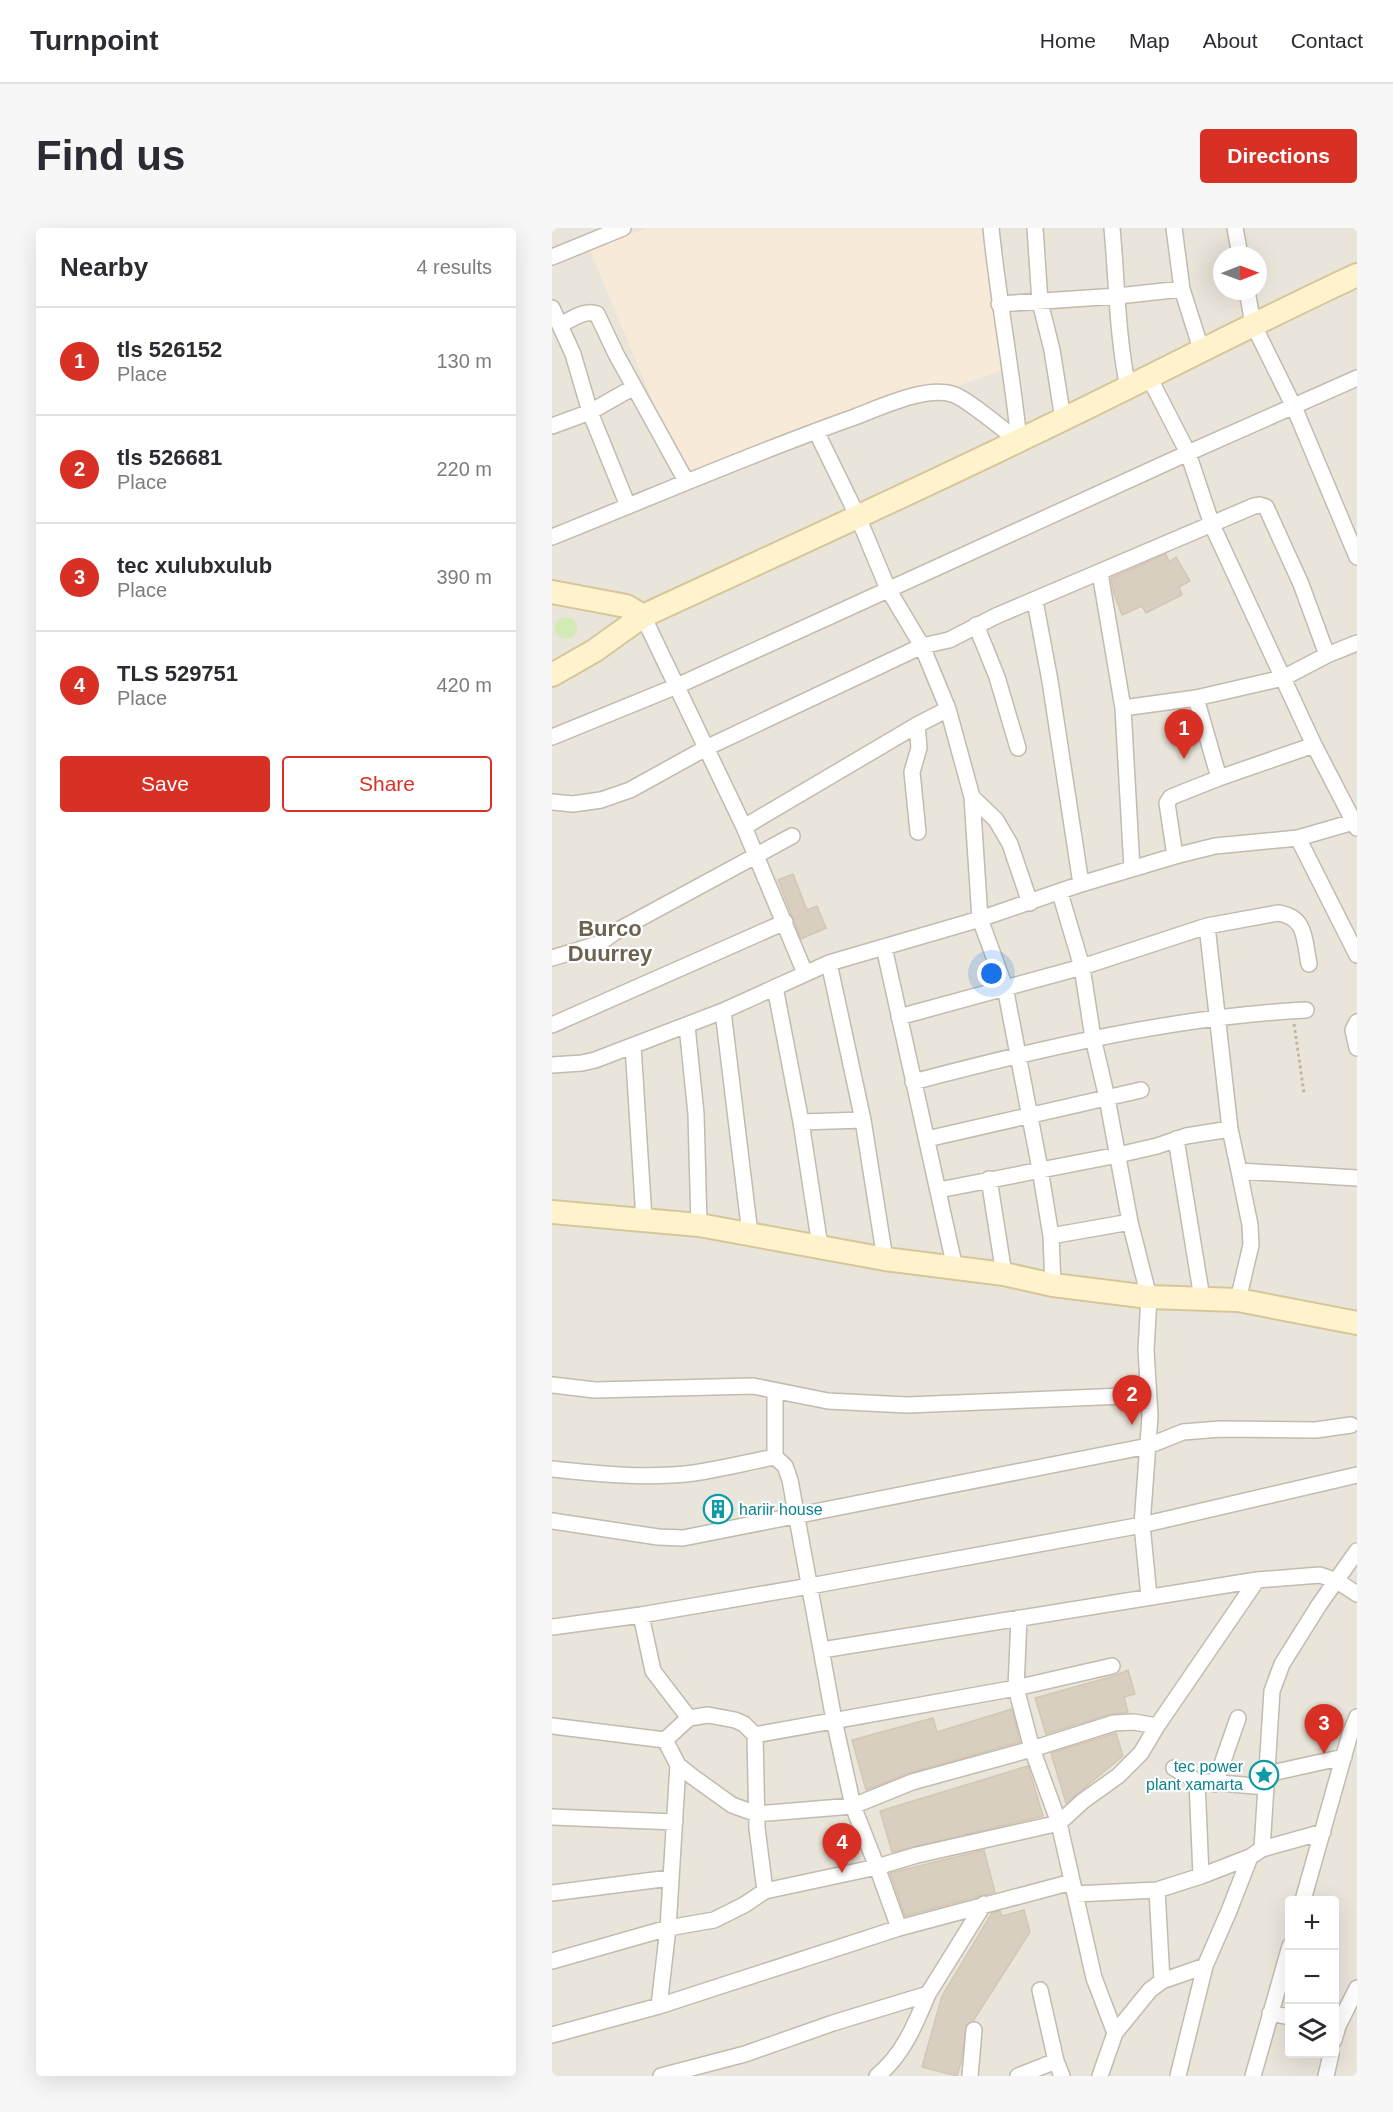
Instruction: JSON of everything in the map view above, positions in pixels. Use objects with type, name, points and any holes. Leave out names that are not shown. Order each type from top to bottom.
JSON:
[{"type":"main road","points":[[552,675],[594,651],[643,616],[1063,420],[1202,352],[1253,324],[1357,275]]},
{"type":"main road","points":[[552,592],[626,606],[643,616]]},
{"type":"main road","points":[[552,1212],[699,1225],[885,1259],[1004,1274],[1053,1285],[1149,1297],[1238,1300],[1357,1323]]},
{"type":"street","points":[[552,257],[623,228]]},
{"type":"street","points":[[991,228],[999,304],[1014,387],[1019,441]]},
{"type":"street","points":[[1035,228],[1040,302],[1052,350],[1063,420]]},
{"type":"street","points":[[1112,228],[1118,296],[1118,328],[1128,388]]},
{"type":"street","points":[[1174,228],[1182,289],[1202,352]]},
{"type":"street","points":[[1237,229],[1239,246]]},
{"type":"street","points":[[999,304],[1182,289]]},
{"type":"street","points":[[1249,300],[1253,324],[1294,407],[1357,557]]},
{"type":"street","points":[[552,308],[573,354],[591,412],[628,506]]},
{"type":"street","points":[[560,325],[586,312],[597,314],[686,481]]},
{"type":"street","points":[[552,1065],[582,1063],[633,1046],[723,1011],[828,963],[980,919],[1081,884],[1215,846],[1298,838],[1356,824],[1314,745],[1212,525],[1188,453],[1149,377]]},
{"type":"street","points":[[552,737],[677,686],[1188,453],[1294,407],[1355,385]]},
{"type":"street","points":[[552,426],[591,412],[634,387]]},
{"type":"street","points":[[552,537],[816,430],[913,396],[953,394],[1019,441]]},
{"type":"street","points":[[816,430],[858,517],[888,589],[922,646],[948,709],[972,797],[980,919],[1005,987],[1040,1169],[1051,1236],[1053,1285]]},
{"type":"street","points":[[552,802],[573,804],[601,800],[630,790],[706,748],[922,646],[949,640],[976,625],[1254,506],[1266,507],[1301,584],[1327,655]]},
{"type":"street","points":[[1100,573],[1123,708],[1132,869]]},
{"type":"street","points":[[1035,601],[1050,681],[1081,884]]},
{"type":"street","points":[[643,616],[744,827],[805,973]]},
{"type":"street","points":[[976,625],[997,677],[1018,748]]},
{"type":"street","points":[[1123,708],[1196,698],[1283,678],[1327,655],[1357,643]]},
{"type":"street","points":[[1196,698],[1219,778]]},
{"type":"street","points":[[744,827],[948,709]]},
{"type":"street","points":[[917,725],[919,748],[912,772],[918,832]]},
{"type":"street","points":[[1175,856],[1168,800],[1219,778],[1314,745]]},
{"type":"street","points":[[972,797],[996,820],[1010,844],[1030,903]]},
{"type":"street","points":[[552,958],[598,944],[615,932],[792,836]]},
{"type":"street","points":[[1298,838],[1357,955]]},
{"type":"street","points":[[1060,893],[1082,967],[1093,1038],[1107,1098],[1130,1222],[1149,1297],[1146,1350],[1149,1395],[1148,1446],[1142,1525],[1149,1597]]},
{"type":"street","points":[[899,1017],[1082,967],[1207,926],[1278,913],[1288,914],[1302,927],[1309,964]]},
{"type":"street","points":[[552,1025],[785,921]]},
{"type":"street","points":[[1207,926],[1230,1129],[1250,1225],[1251,1245],[1238,1300]]},
{"type":"street","points":[[884,947],[955,1268]]},
{"type":"street","points":[[828,963],[863,1120],[885,1259]]},
{"type":"street","points":[[775,987],[801,1122],[820,1246]]},
{"type":"street","points":[[913,1082],[1017,1054],[1093,1038],[1218,1018],[1299,1010]]},
{"type":"street","points":[[723,1011],[750,1234]]},
{"type":"street","points":[[1357,1022],[1353,1030],[1357,1048]]},
{"type":"street","points":[[687,1026],[696,1114],[699,1225]]},
{"type":"street","points":[[633,1046],[644,1220]]},
{"type":"street","points":[[927,1138],[1141,1090]]},
{"type":"street","points":[[801,1122],[863,1120]]},
{"type":"street","points":[[939,1190],[1118,1155],[1186,1136],[1230,1129]]},
{"type":"street","points":[[1176,1139],[1202,1298]]},
{"type":"street","points":[[1239,1171],[1357,1178]]},
{"type":"street","points":[[989,1179],[1004,1274]]},
{"type":"street","points":[[1051,1236],[1130,1222]]},
{"type":"street","points":[[552,1384],[596,1390],[753,1386],[828,1401],[907,1405],[1149,1395]]},
{"type":"street","points":[[775,1392],[775,1457],[785,1466],[790,1480],[834,1720],[853,1806],[878,1867],[899,1928]]},
{"type":"street","points":[[552,1521],[683,1538],[1148,1446],[1183,1432],[1220,1429],[1316,1430],[1351,1425]]},
{"type":"street","points":[[552,1468],[600,1474],[658,1476],[694,1473],[775,1457]]},
{"type":"street","points":[[552,1627],[640,1615],[810,1586],[1142,1525],[1357,1475]]},
{"type":"street","points":[[1178,2076],[1205,1966],[1256,1853],[1266,1780],[1272,1691],[1282,1664],[1357,1551]]},
{"type":"street","points":[[822,1650],[1257,1580],[1318,1575],[1337,1581],[1357,1594]]},
{"type":"street","points":[[552,1961],[668,1928],[714,1920],[765,1891],[878,1867],[917,1855],[1059,1822],[1131,1765],[1141,1753],[1257,1580]]},
{"type":"street","points":[[640,1615],[653,1671],[689,1718]]},
{"type":"street","points":[[1019,1618],[1016,1688],[1032,1749],[1059,1822],[1094,1978],[1114,2033]]},
{"type":"street","points":[[754,1735],[1016,1688],[1112,1666]]},
{"type":"street","points":[[552,1726],[664,1740],[689,1718],[708,1715],[744,1724],[754,1735],[757,1814],[765,1891]]},
{"type":"street","points":[[1304,1896],[1344,1757],[1354,1735],[1357,1717]]},
{"type":"street","points":[[1215,1784],[1238,1718]]},
{"type":"street","points":[[664,1740],[678,1765],[732,1805],[757,1814],[853,1806],[912,1782],[1032,1749],[1114,1723],[1134,1722],[1157,1726]]},
{"type":"street","points":[[1174,1768],[1197,1781],[1215,1784],[1266,1780],[1344,1757]]},
{"type":"street","points":[[659,2006],[668,1928],[678,1765]]},
{"type":"street","points":[[1197,1781],[1202,1876]]},
{"type":"street","points":[[552,1817],[675,1822]]},
{"type":"street","points":[[552,2035],[659,2006],[899,1928],[984,1904],[1074,1888],[1157,1890],[1202,1876],[1256,1853],[1323,1832]]},
{"type":"street","points":[[552,1893],[670,1878]]},
{"type":"street","points":[[1157,1890],[1162,1981]]},
{"type":"street","points":[[877,2076],[899,2053],[913,2031],[928,1994],[984,1904]]},
{"type":"street","points":[[1253,2076],[1289,1950]]},
{"type":"street","points":[[1101,2076],[1114,2033],[1150,1990],[1162,1981],[1205,1966]]},
{"type":"street","points":[[1339,2025],[1357,1989]]},
{"type":"street","points":[[1040,1990],[1056,2061],[1062,2076]]},
{"type":"street","points":[[661,2076],[745,2054],[833,2023],[928,1994]]},
{"type":"street","points":[[1270,2013],[1285,2016]]},
{"type":"street","points":[[970,2076],[974,2030]]},
{"type":"street","points":[[1326,2076],[1330,2058]]},
{"type":"street","points":[[1018,2076],[1056,2061]]},
{"type":"path","points":[[1299,1010],[1304,1092]]},
{"type":"shaded area","points":[[552,228],[1357,228],[1357,2076],[552,2076]]},
{"type":"shaded area","points":[[648,228],[988,228],[1006,369],[686,481],[589,248]]},
{"type":"green space","points":[[562,617],[570,617],[577,624],[577,632],[570,639],[562,639],[555,632],[555,624]]},
{"type":"building","points":[[1166,554],[1169,562],[1176,557],[1190,581],[1179,587],[1182,595],[1146,613],[1142,606],[1122,615],[1111,578]]},
{"type":"building","points":[[793,874],[807,910],[817,906],[826,928],[801,939],[778,880]]},
{"type":"building","name":"hariir house","points":[[725,1501],[728,1514],[710,1518],[707,1504]]},
{"type":"building","points":[[1128,1670],[1135,1694],[1124,1697],[1128,1712],[1111,1714],[1046,1734],[1035,1698]]},
{"type":"building","points":[[1012,1709],[1020,1742],[909,1773],[866,1790],[852,1740],[933,1718],[937,1732]]},
{"type":"building","points":[[1116,1733],[1123,1756],[1066,1803],[1051,1753]]},
{"type":"building","points":[[1028,1766],[1043,1816],[892,1852],[880,1811]]},
{"type":"building","points":[[984,1850],[995,1892],[905,1916],[890,1873]]},
{"type":"building","points":[[1024,1910],[1030,1932],[973,2021],[966,2025],[962,2059],[957,2076],[922,2067],[942,1996],[992,1913],[1000,1911],[1002,1916]]},
{"type":"place","name":"tls 526152","points":[[1184,759]]},
{"type":"place","name":"tls 526681","points":[[1132,1425]]},
{"type":"place","name":"hariir house","points":[[718,1509]]},
{"type":"place","name":"tec xulubxulub","points":[[1324,1754]]},
{"type":"place","name":"tec power plant xamarta","points":[[1264,1775]]},
{"type":"place","name":"TLS 529751","points":[[842,1873]]},
{"type":"district","name":"Burco Duurrey","points":[[610,940]]}]
